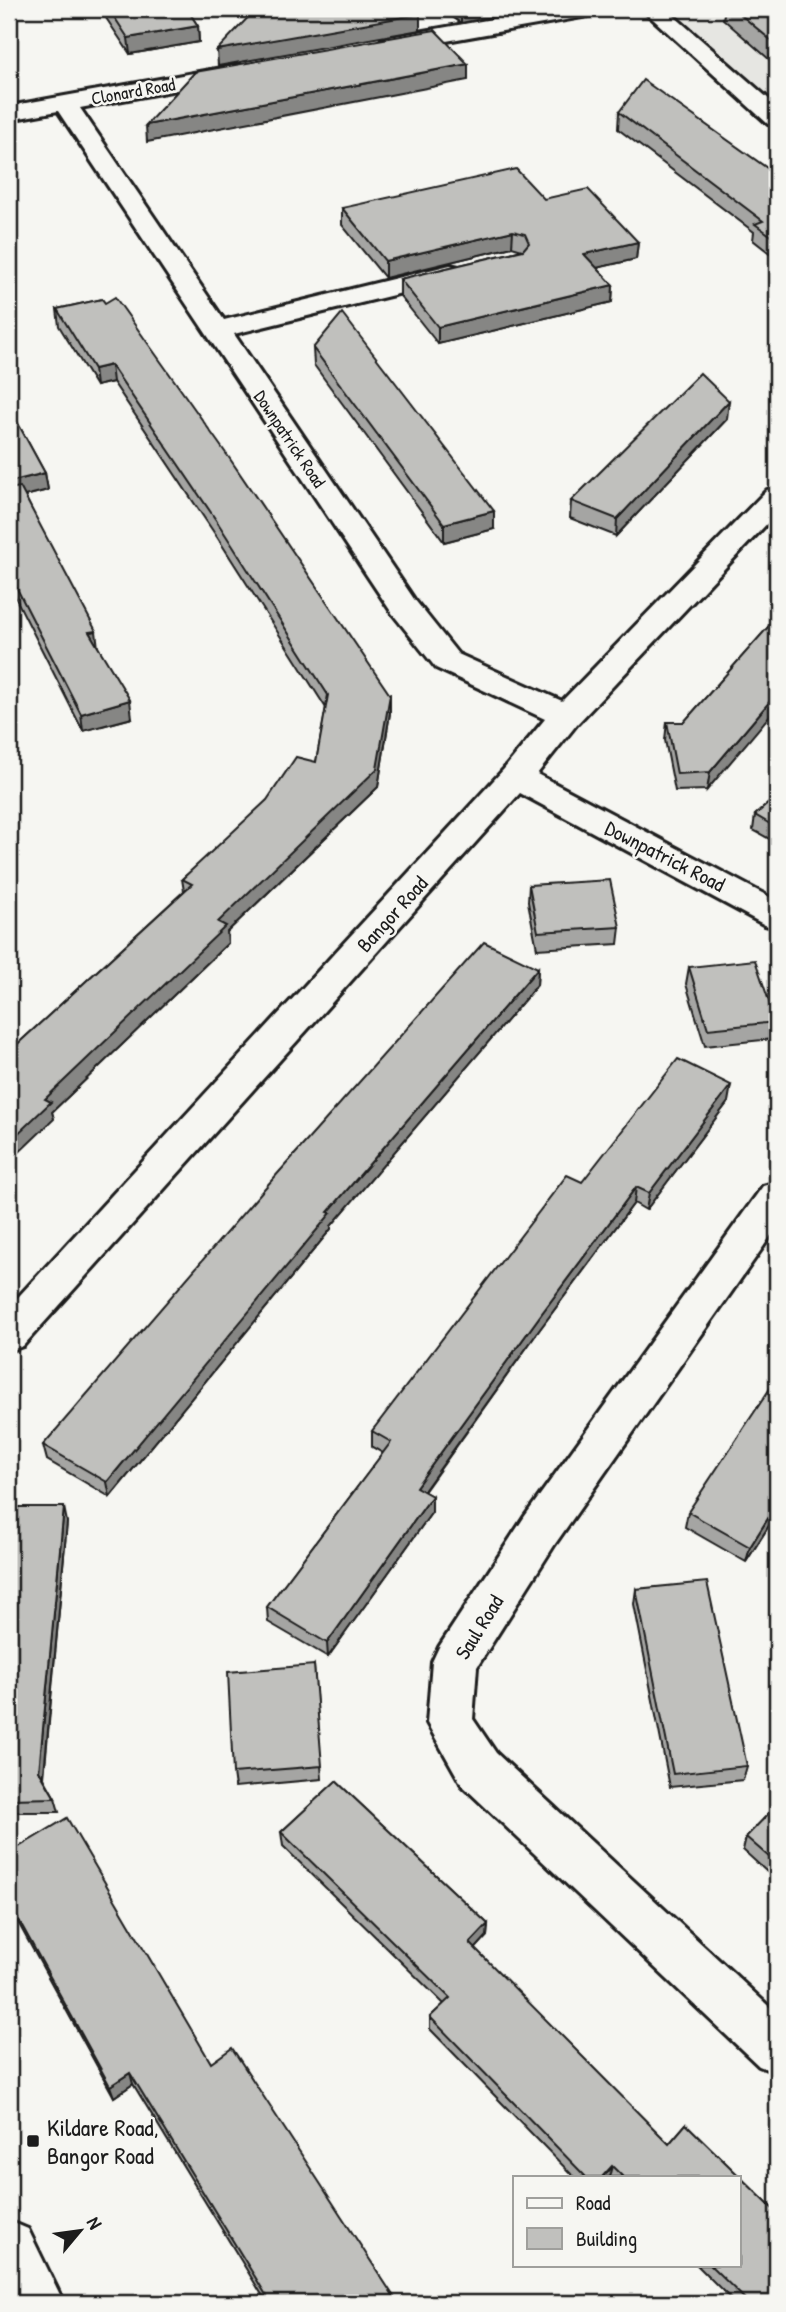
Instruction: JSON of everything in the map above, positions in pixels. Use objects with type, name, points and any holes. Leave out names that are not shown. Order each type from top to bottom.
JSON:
[{"type":"street","points":[[362,49],[588,9]]},
{"type":"street","points":[[653,9],[777,119]]},
{"type":"street","name":"Clonard Road","points":[[9,113],[254,69]]},
{"type":"street","name":"Downpatrick Road","points":[[65,103],[402,606],[447,661],[566,716]]},
{"type":"street","points":[[217,330],[473,268]]},
{"type":"street","name":"Bangor Road","points":[[9,1334],[516,777],[566,716],[777,496]]},
{"type":"street","name":"Downpatrick Road","points":[[516,777],[777,916]]},
{"type":"street","name":"Saul Road","points":[[777,1197],[540,1530],[455,1662],[450,1723],[480,1769],[777,2048]]},
{"type":"street","points":[[9,2248],[37,2303]]},
{"type":"shaded area","points":[[662,9],[777,9],[777,103]]},
{"type":"building","points":[[109,9],[187,9],[198,26],[128,38]]},
{"type":"building","points":[[256,9],[415,9],[420,14],[217,50]]},
{"type":"building","points":[[734,9],[777,9],[777,41],[773,42]]},
{"type":"building","points":[[435,30],[468,64],[146,125],[195,72]]},
{"type":"building","points":[[643,80],[777,175],[777,240],[755,224],[763,221],[619,112]]},
{"type":"building","points":[[516,169],[544,199],[588,189],[638,242],[584,254],[613,285],[438,327],[400,279],[523,250],[529,243],[525,234],[513,231],[385,261],[342,208]]},
{"type":"building","points":[[115,297],[230,459],[390,695],[377,769],[218,922],[226,926],[45,1099],[51,1102],[9,1142],[9,1060],[16,1053],[11,1050],[192,884],[182,879],[267,800],[296,757],[316,762],[328,695],[216,520],[111,365],[94,369],[57,309],[102,299],[105,303]]},
{"type":"building","points":[[342,313],[494,511],[444,524],[313,348]]},
{"type":"building","points":[[700,373],[729,401],[617,519],[571,501]]},
{"type":"building","points":[[9,407],[45,473],[9,482]]},
{"type":"building","points":[[20,487],[96,631],[89,632],[130,700],[81,714],[9,573],[9,489]]},
{"type":"building","points":[[777,617],[777,693],[710,772],[677,774],[667,722],[684,722]]},
{"type":"building","points":[[777,796],[777,828],[755,815]]},
{"type":"building","points":[[610,880],[620,927],[538,932],[529,885]]},
{"type":"building","points":[[484,942],[538,968],[328,1212],[331,1213],[107,1482],[43,1445],[264,1189]]},
{"type":"building","points":[[755,960],[776,1022],[708,1029],[689,967]]},
{"type":"building","points":[[678,1059],[731,1085],[649,1193],[636,1187],[416,1487],[432,1496],[327,1643],[267,1607],[391,1442],[372,1431],[567,1175],[582,1182]]},
{"type":"building","points":[[777,1378],[777,1504],[750,1547],[688,1512]]},
{"type":"building","points":[[9,1507],[64,1507],[39,1771],[55,1798],[9,1799]]},
{"type":"building","points":[[707,1582],[747,1766],[673,1774],[636,1589]]},
{"type":"building","points":[[314,1665],[322,1766],[233,1773],[228,1672]]},
{"type":"building","points":[[336,1781],[488,1924],[470,1943],[669,2144],[686,2124],[739,2176],[622,2176],[612,2166],[603,2176],[585,2176],[430,2017],[450,1998],[281,1832]]},
{"type":"building","points":[[777,1805],[777,1864],[746,1837]]},
{"type":"building","points":[[67,1818],[211,2063],[232,2048],[398,2303],[271,2303],[130,2073],[110,2086],[9,1902],[9,1853]]},
{"type":"building","points":[[740,2177],[777,2213],[777,2303],[749,2303],[711,2266],[740,2266]]},
{"type":"place","name":"Kildare Road, Bangor Road","points":[[33,2141]]}]
